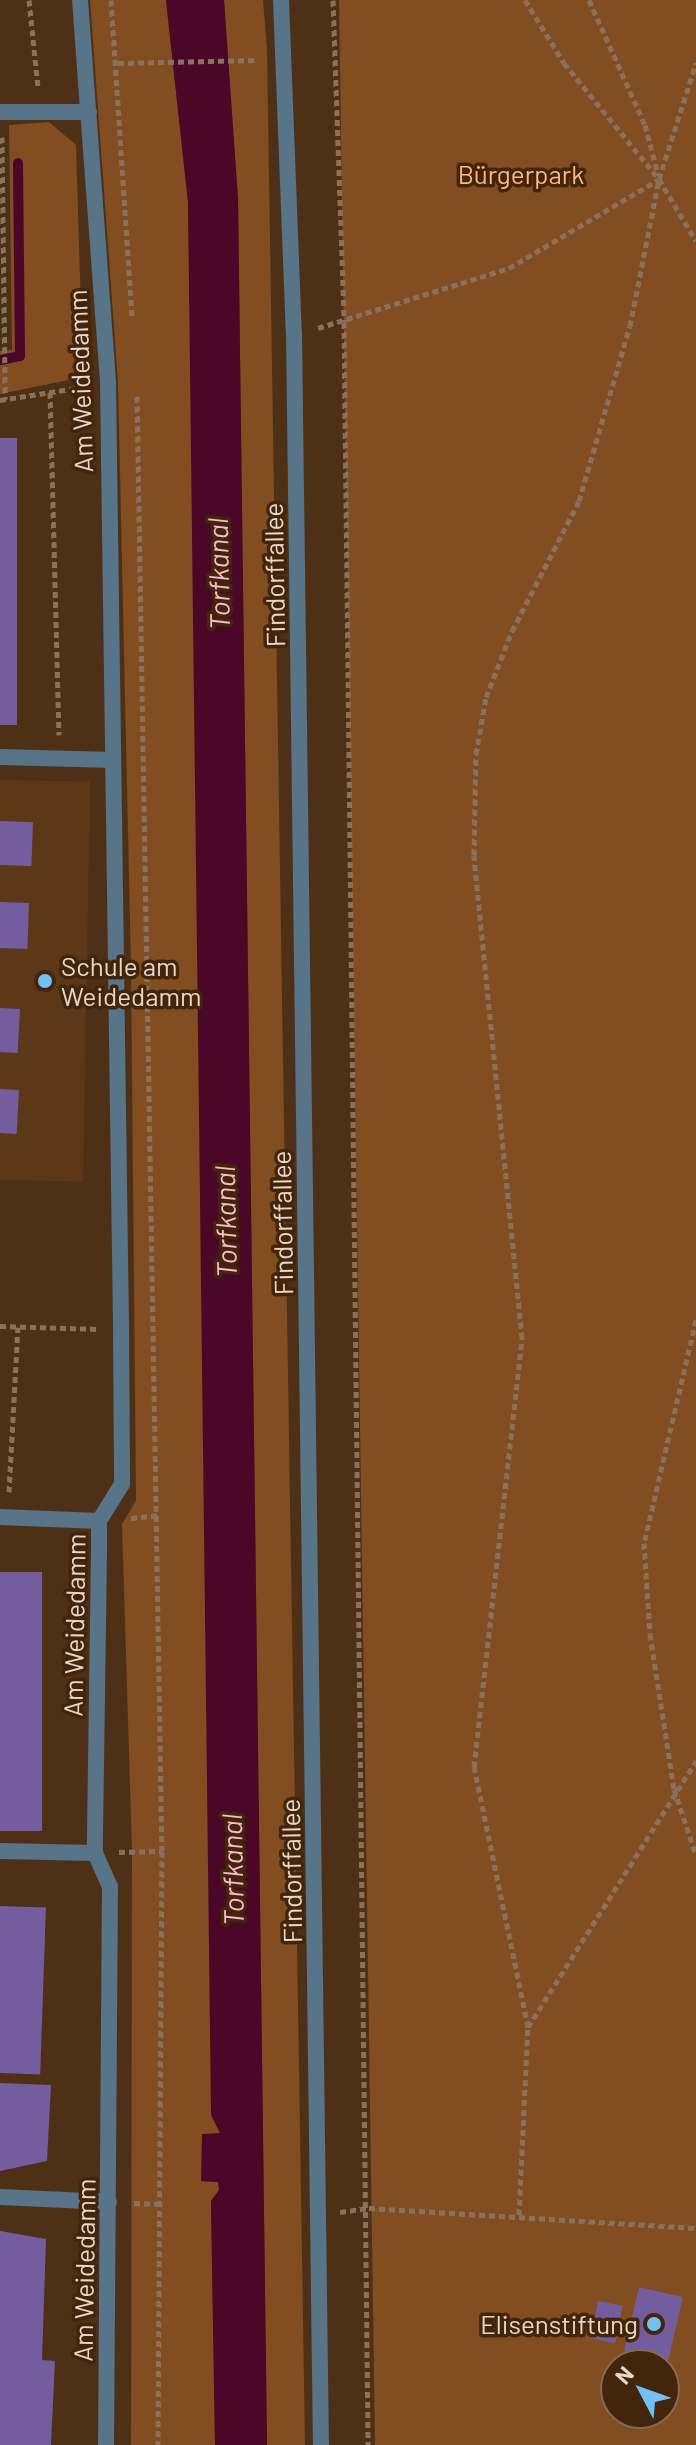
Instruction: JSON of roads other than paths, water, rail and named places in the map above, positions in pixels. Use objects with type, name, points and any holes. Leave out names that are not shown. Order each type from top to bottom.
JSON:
[{"type":"street","name":"Am Weidedamm","points":[[80,0],[108,384],[121,1329],[122,1484],[99,1521],[95,1853],[110,1886],[106,2445]]},
{"type":"street","name":"Findorffallee","points":[[281,0],[294,332],[321,2445]]},
{"type":"street","points":[[0,112],[89,112]]},
{"type":"street","points":[[0,757],[113,760]]},
{"type":"street","points":[[4,1517],[99,1521]]},
{"type":"street","points":[[0,1851],[95,1853]]},
{"type":"street","points":[[0,2197],[109,2202]]},
{"type":"water","name":"Torfkanal","points":[[166,0],[224,0],[238,199],[267,2445],[215,2445],[211,2201],[219,2190],[218,2182],[201,2181],[202,2134],[220,2133],[211,2115],[188,202]]},
{"type":"waterway","points":[[0,360],[20,356],[18,163]]},
{"type":"place","name":"Schule am Weidedamm","points":[[45,981]]},
{"type":"place","name":"Elisenstiftung","points":[[654,2324]]},
{"type":"park label","name":"Bürgerpark","points":[[521,174]]}]
